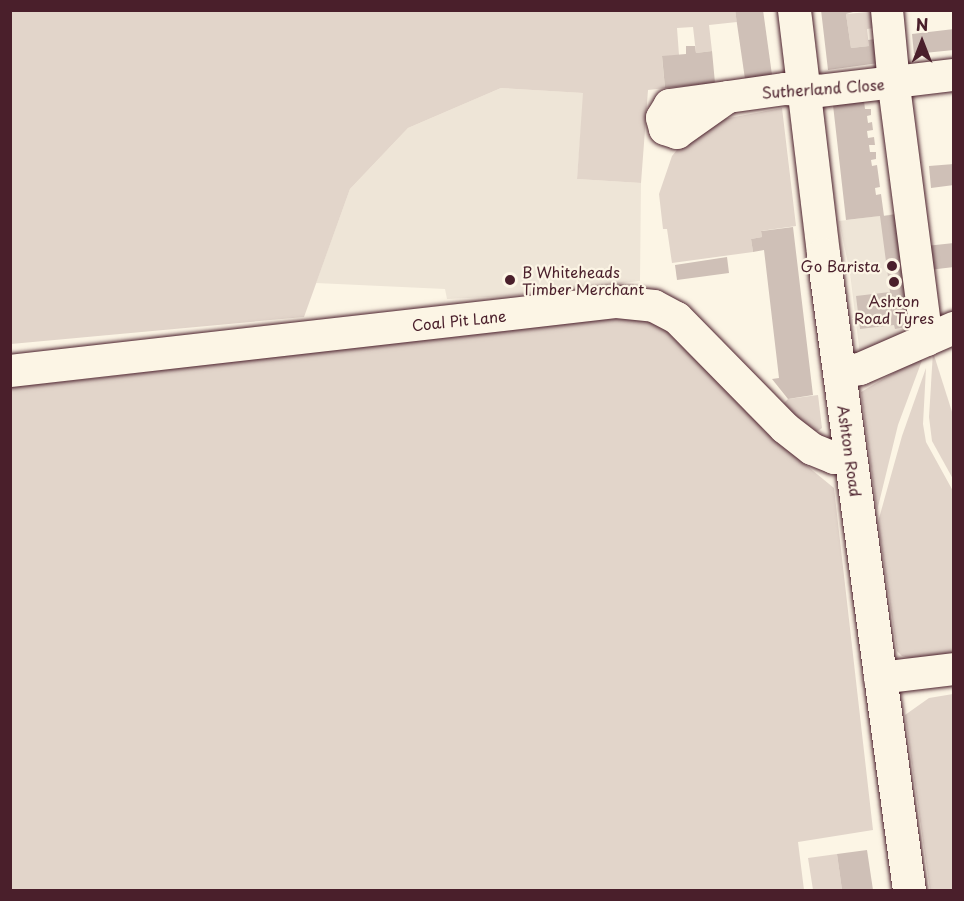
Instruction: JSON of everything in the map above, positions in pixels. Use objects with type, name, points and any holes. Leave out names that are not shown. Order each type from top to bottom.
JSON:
[{"type":"highway","name":"Ashton Road","points":[[794,10],[839,373],[909,891]]},
{"type":"street","points":[[839,373],[860,369],[940,334],[895,82],[887,10]]},
{"type":"street","name":"Sutherland Close","points":[[728,97],[785,89],[804,92],[954,75]]},
{"type":"street","name":"Coal Pit Lane","points":[[10,370],[617,302],[654,306],[677,318],[785,429],[812,449],[834,458],[850,456]]},
{"type":"street","points":[[880,678],[954,669]]},
{"type":"shaded area","points":[[11,11],[735,11],[737,22],[709,25],[712,51],[696,53],[693,27],[677,28],[679,55],[662,57],[665,88],[648,90],[641,183],[577,179],[583,93],[501,88],[408,128],[350,189],[304,317],[11,344]]},
{"type":"shaded area","points":[[879,11],[881,27],[867,29],[869,46],[851,48],[846,14]]},
{"type":"shaded area","points":[[501,88],[584,93],[577,179],[641,183],[640,281],[508,296],[447,299],[445,289],[316,283],[350,189],[408,128]]},
{"type":"shaded area","points":[[782,108],[796,226],[761,231],[762,237],[751,239],[753,252],[672,263],[667,229],[663,229],[659,194],[672,156],[680,146],[718,120]]},
{"type":"shaded area","points":[[903,213],[919,330],[860,355],[850,273],[839,221]]},
{"type":"shaded area","points":[[631,312],[675,334],[758,418],[763,430],[834,488],[873,830],[798,842],[804,890],[11,890],[10,387],[99,378],[607,313]]},
{"type":"shaded area","points":[[933,352],[953,415],[953,479],[932,441],[929,417]]},
{"type":"shaded area","points":[[924,355],[898,425],[877,511],[861,392]]},
{"type":"shaded area","points":[[926,368],[923,424],[926,442],[953,491],[953,653],[912,659],[902,656],[897,651],[878,522],[902,436]]},
{"type":"shaded area","points":[[818,395],[822,428],[813,431],[783,404],[788,399]]},
{"type":"shaded area","points":[[953,694],[953,890],[930,890],[905,715],[929,698]]},
{"type":"shaded area","points":[[837,854],[842,890],[813,890],[808,858]]},
{"type":"building","points":[[735,10],[763,10],[772,75],[745,79]]},
{"type":"building","points":[[821,10],[860,10],[846,14],[851,48],[869,46],[868,40],[882,38],[886,62],[828,70]]},
{"type":"building","points":[[954,29],[954,50],[914,54],[912,34]]},
{"type":"building","points":[[686,46],[695,46],[696,53],[712,51],[715,83],[665,88],[662,56],[686,54]]},
{"type":"building","points":[[864,101],[865,109],[871,109],[871,115],[867,116],[868,123],[872,122],[873,130],[867,131],[868,138],[874,137],[875,145],[869,145],[870,152],[876,152],[876,159],[871,160],[872,166],[877,165],[880,187],[875,188],[876,195],[881,194],[884,216],[903,213],[918,325],[895,329],[894,325],[860,329],[856,296],[890,292],[880,216],[846,220],[833,105]]},
{"type":"building","points":[[954,164],[954,185],[931,188],[929,166]]},
{"type":"building","points":[[793,227],[813,395],[788,399],[772,379],[779,378],[764,250],[753,252],[751,239],[762,237],[761,231]]},
{"type":"building","points":[[954,243],[954,267],[929,270],[926,246]]},
{"type":"building","points":[[727,257],[729,273],[677,280],[675,265]]},
{"type":"building","points":[[867,850],[873,890],[842,890],[837,854]]},
{"type":"place","name":"Go Barista","points":[[892,266]]},
{"type":"place","name":"B Whiteheads Timber Merchant","points":[[510,280]]},
{"type":"place","name":"Ashton Road Tyres","points":[[894,282]]}]
